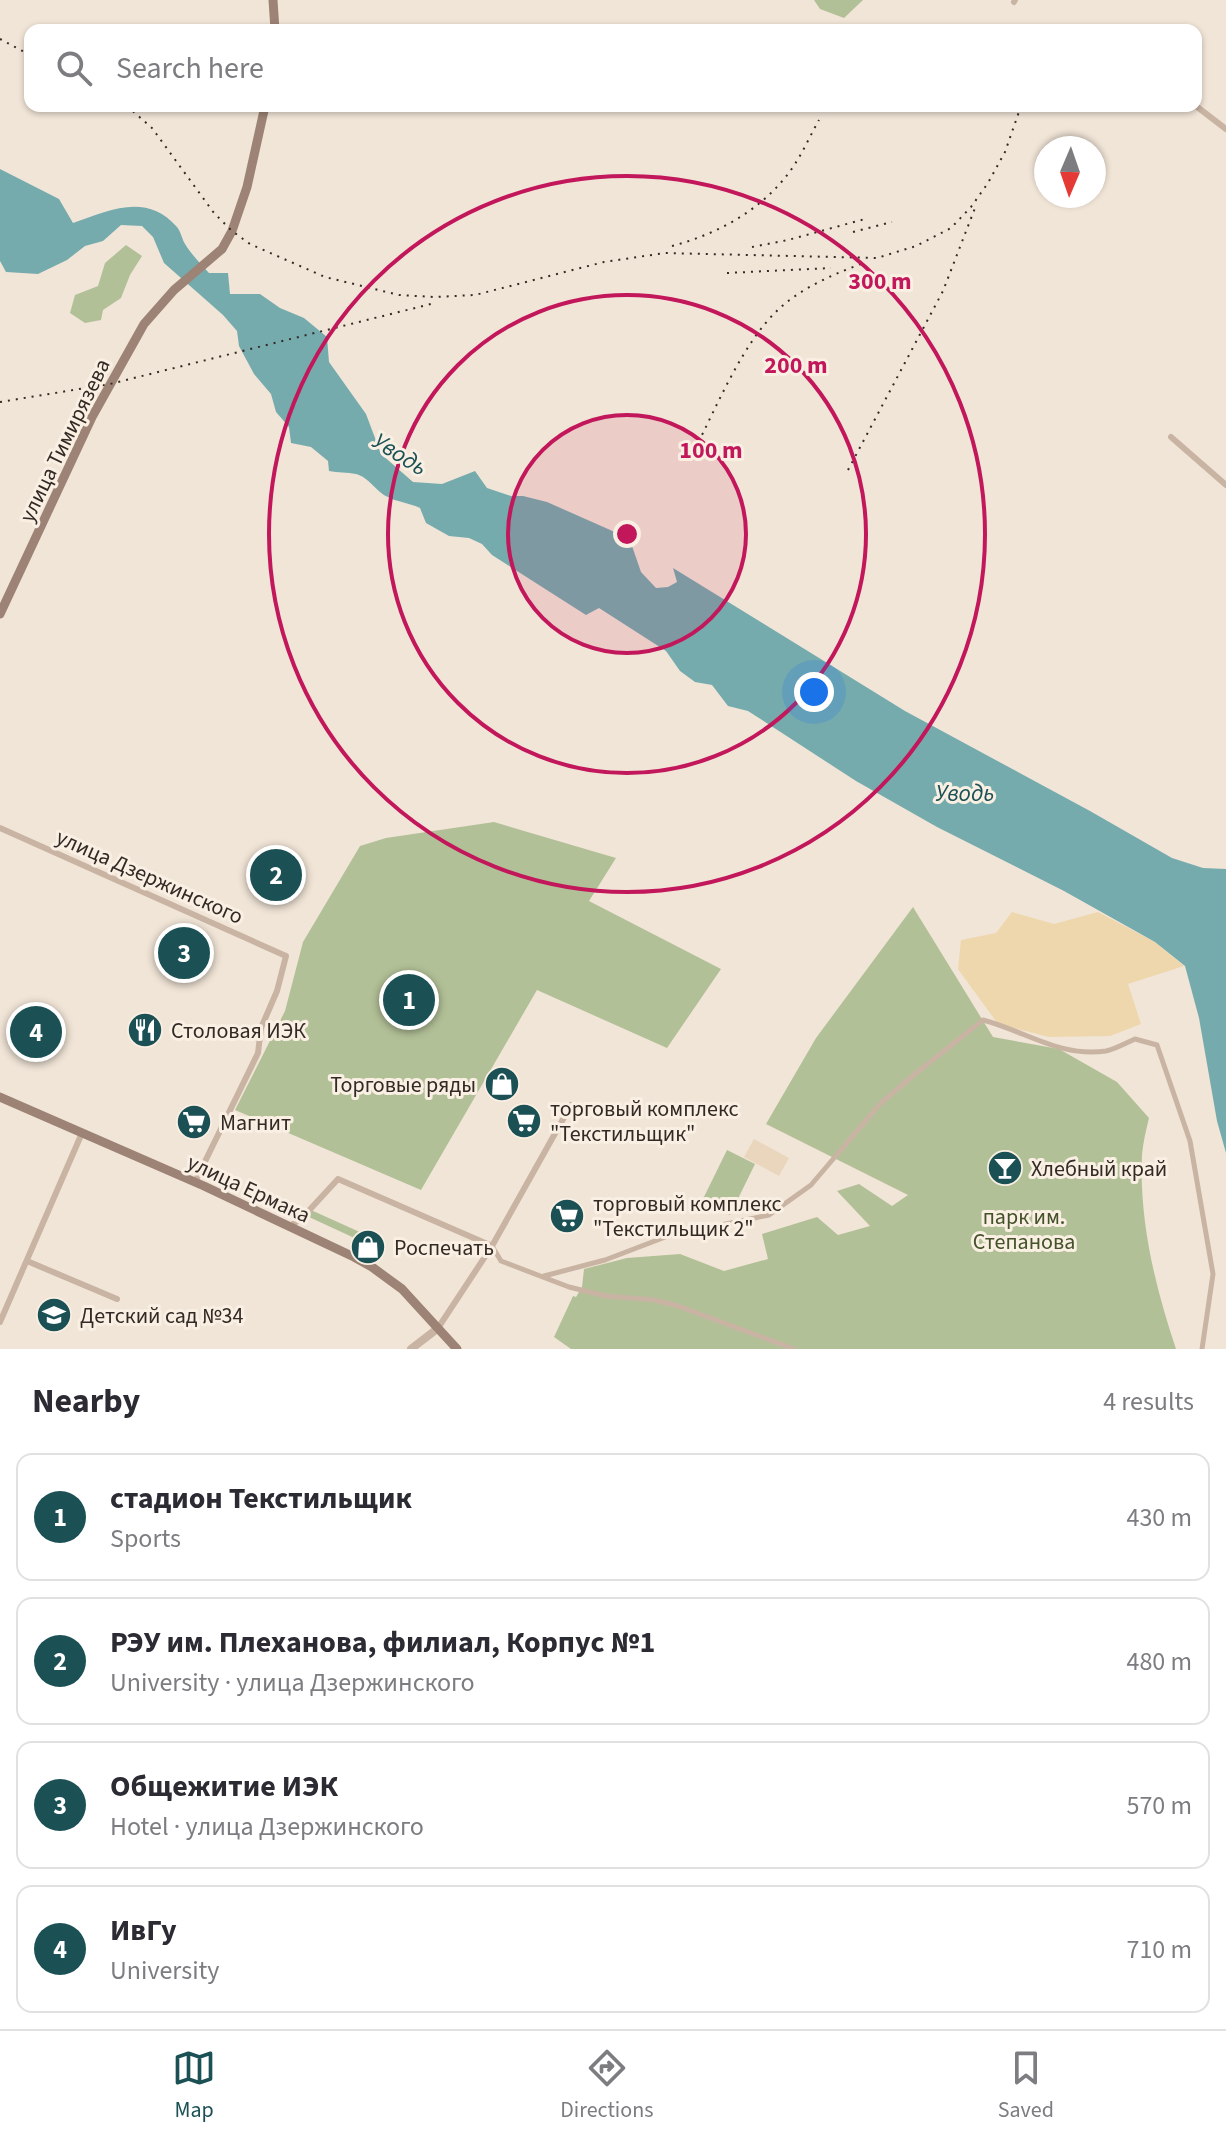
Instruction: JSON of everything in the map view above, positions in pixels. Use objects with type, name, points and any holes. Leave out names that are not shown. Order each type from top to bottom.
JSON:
[{"type":"main road","points":[[273,0],[275,24]]},
{"type":"main road","name":"улица Тимирязева","points":[[0,614],[96,409],[144,324],[174,290],[222,249],[247,187],[264,112]]},
{"type":"main road","name":"улица Ермака","points":[[0,1097],[195,1182],[354,1257],[380,1272],[413,1301],[457,1349]]},
{"type":"street","points":[[1202,111],[1226,129]]},
{"type":"street","points":[[1171,437],[1226,485]]},
{"type":"street","name":"улица Дзержинского","points":[[0,828],[286,956],[277,991],[261,1028],[258,1053],[195,1182]]},
{"type":"street","points":[[544,1276],[605,1260],[681,1231],[769,1215],[811,1185],[880,1104],[983,1020],[1077,1053],[1109,1051],[1135,1039],[1157,1045],[1190,1141],[1213,1274],[1202,1349]]},
{"type":"street","points":[[411,1349],[437,1329],[492,1246],[571,1105]]},
{"type":"street","points":[[0,1322],[82,1133]]},
{"type":"street","points":[[289,1227],[303,1217],[338,1179],[492,1246],[501,1261],[585,1292],[655,1300],[678,1306],[794,1349]]},
{"type":"street","points":[[27,1261],[117,1299]]},
{"type":"green space","points":[[814,0],[863,0],[844,18],[820,9]]},
{"type":"green space","points":[[126,245],[142,256],[121,298],[103,310],[101,320],[85,323],[70,313],[75,295],[98,286],[105,263]]},
{"type":"green space","points":[[494,822],[616,858],[589,901],[721,969],[667,1048],[537,990],[421,1190],[235,1110],[285,1011],[303,942],[360,846],[386,838]]},
{"type":"green space","name":"парк им. Степанова","points":[[913,907],[993,1037],[1059,1049],[1117,1082],[1149,1118],[1142,1155],[1143,1204],[1155,1277],[1176,1349],[571,1349],[554,1337],[573,1296],[576,1297],[582,1287],[584,1269],[627,1258],[680,1254],[724,1271],[768,1259],[762,1234],[817,1217],[838,1235],[870,1226],[837,1191],[859,1184],[892,1206],[908,1195],[766,1124],[816,1038]]},
{"type":"green space","points":[[727,1150],[755,1164],[730,1215],[702,1201]]},
{"type":"green space","points":[[311,1210],[373,1238],[363,1242],[309,1217]]},
{"type":"sand","points":[[1012,912],[1054,924],[1098,912],[1155,942],[1184,966],[1128,984],[1141,1024],[1110,1036],[1049,1037],[998,1024],[958,969],[961,940],[996,933]]},
{"type":"shaded area","points":[[754,1139],[789,1158],[779,1176],[744,1157]]},
{"type":"water","name":"Уводь","points":[[0,169],[59,199],[73,223],[114,209],[140,207],[153,210],[177,227],[187,248],[209,273],[228,273],[230,294],[260,294],[280,308],[304,318],[327,337],[329,362],[366,414],[381,454],[413,482],[442,484],[475,471],[487,488],[547,502],[617,533],[632,546],[641,572],[656,588],[677,582],[673,568],[905,711],[1172,858],[1203,868],[1226,869],[1226,1153],[1217,1121],[1199,1018],[1185,966],[1155,942],[1064,891],[937,827],[856,781],[748,711],[728,706],[712,685],[695,682],[680,671],[666,651],[599,608],[586,615],[492,555],[482,544],[469,538],[449,536],[426,523],[420,508],[384,495],[361,476],[329,471],[328,461],[311,447],[291,443],[289,427],[276,412],[271,394],[254,374],[239,346],[237,331],[164,263],[153,237],[142,226],[121,225],[103,241],[85,246],[67,260],[38,274],[6,272],[0,261]]},
{"type":"railway","points":[[0,39],[24,52]]},
{"type":"railway","points":[[134,112],[152,128],[214,213],[250,244],[325,277],[399,295],[434,297],[475,295],[604,262],[665,253],[877,258],[916,246],[951,228],[971,207],[1005,152],[1019,112]]},
{"type":"railway","points":[[672,246],[725,226],[757,205],[795,164],[819,120]]},
{"type":"railway","points":[[848,470],[943,291],[975,208]]},
{"type":"railway","points":[[752,247],[865,219]]},
{"type":"railway","points":[[853,232],[892,222]]},
{"type":"railway","points":[[695,449],[732,374],[767,321],[789,300],[810,287],[866,262]]},
{"type":"railway","points":[[727,273],[831,268]]},
{"type":"railway","points":[[0,402],[110,384],[435,303]]},
{"type":"place","name":"РЭУ им. Плеханова, филиал, Корпус №1","points":[[276,875]]},
{"type":"place","name":"Общежитие ИЭК","points":[[184,953]]},
{"type":"place","name":"стадион Текстильщик","points":[[409,1000]]},
{"type":"place","name":"Столовая ИЭК","points":[[145,1030]]},
{"type":"place","name":"ИвГу","points":[[36,1032]]},
{"type":"place","name":"Торговые ряды","points":[[502,1084]]},
{"type":"place","name":"торговый комплекс \"Текстильщик\"","points":[[524,1121]]},
{"type":"place","name":"Магнит","points":[[194,1122]]},
{"type":"place","name":"Хлебный край","points":[[1005,1168]]},
{"type":"place","name":"торговый комплекс \"Текстильщик 2\"","points":[[567,1216]]},
{"type":"place","name":"Роспечать","points":[[368,1247]]},
{"type":"place","name":"Детский сад №34","points":[[54,1315]]}]
